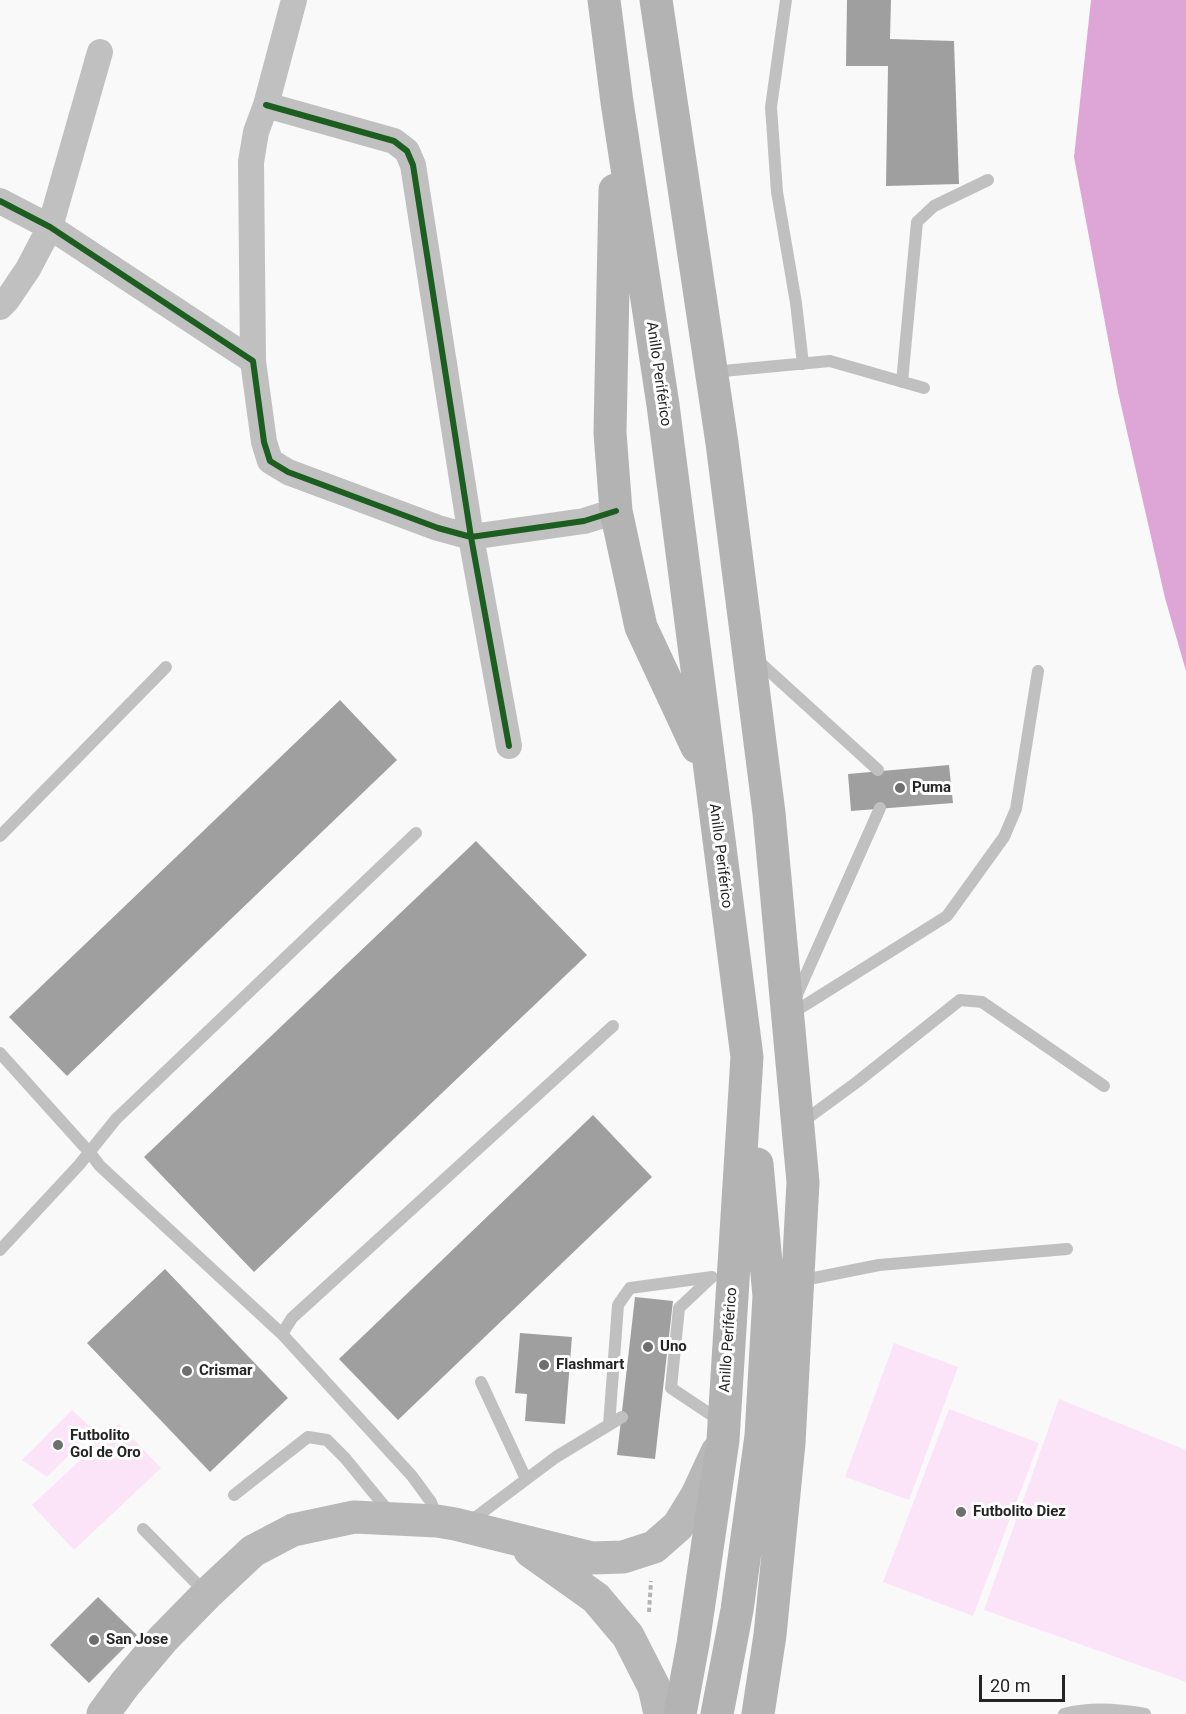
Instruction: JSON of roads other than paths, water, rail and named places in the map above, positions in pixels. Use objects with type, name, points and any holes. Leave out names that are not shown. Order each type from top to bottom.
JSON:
[{"type":"highway","points":[[657,5],[722,443],[769,813],[803,1182],[789,1443],[770,1635],[758,1714]]},
{"type":"highway","name":"Anillo Periférico","points":[[605,9],[616,102],[663,405],[747,1057],[723,1266],[723,1432],[693,1644],[680,1714]]},
{"type":"highway","points":[[616,102],[610,433],[616,511],[641,627],[710,774]]},
{"type":"highway","points":[[717,1714],[736,1610],[761,1436],[769,1296],[747,1057]]},
{"type":"main road","points":[[103,1714],[156,1648],[207,1594],[253,1551],[293,1530],[354,1517],[395,1519],[450,1524],[592,1558],[623,1557],[654,1547],[678,1526],[697,1495],[723,1432]]},
{"type":"main road","points":[[514,1540],[596,1598],[628,1636],[654,1687],[660,1714]]},
{"type":"street","points":[[294,0],[266,105],[256,132],[251,162],[253,361],[264,442],[270,461],[288,472],[438,528],[471,537],[584,521],[616,511]]},
{"type":"street","points":[[0,307],[28,269],[50,227],[100,52]]},
{"type":"street","points":[[266,105],[394,141],[407,151],[413,165],[471,537],[509,746]]},
{"type":"street","points":[[0,201],[50,227],[253,361]]},
{"type":"lane","points":[[786,0],[771,106],[777,192],[796,303],[803,364]]},
{"type":"lane","points":[[902,382],[917,222],[934,206],[988,180]]},
{"type":"lane","points":[[711,372],[830,361],[924,388]]},
{"type":"lane","points":[[749,653],[878,770]]},
{"type":"lane","points":[[0,836],[166,667]]},
{"type":"lane","points":[[788,1016],[947,916],[953,908],[1004,837],[1016,809],[1038,671]]},
{"type":"lane","points":[[788,1016],[880,808]]},
{"type":"lane","points":[[0,1250],[90,1152],[116,1119],[416,834]]},
{"type":"lane","points":[[797,1126],[857,1082],[960,1000],[982,1002],[1104,1086]]},
{"type":"lane","points":[[282,1334],[292,1318],[613,1026]]},
{"type":"lane","points":[[0,1053],[100,1166],[282,1334],[412,1476],[450,1524],[526,1479],[556,1457],[622,1417]]},
{"type":"lane","points":[[798,1281],[879,1265],[1067,1249]]},
{"type":"lane","points":[[723,1266],[679,1308],[667,1390],[723,1432]]},
{"type":"lane","points":[[609,1425],[618,1305],[630,1288],[723,1266]]},
{"type":"lane","points":[[481,1382],[526,1479]]},
{"type":"lane","points":[[234,1495],[308,1437],[327,1440],[345,1458],[395,1519]]},
{"type":"lane","points":[[143,1529],[207,1594]]},
{"type":"lane","points":[[1064,1714],[1076,1711],[1119,1709],[1145,1714]]},
{"type":"place","name":"Puma","points":[[900,788]]},
{"type":"place","name":"Uno","points":[[648,1347]]},
{"type":"place","name":"Flashmart","points":[[544,1365]]},
{"type":"place","name":"Crismar","points":[[187,1371]]},
{"type":"place","name":"Futbolito Gol de Oro","points":[[58,1445]]},
{"type":"place","name":"Futbolito Diez","points":[[961,1512]]},
{"type":"place","name":"San Jose","points":[[94,1640]]}]
